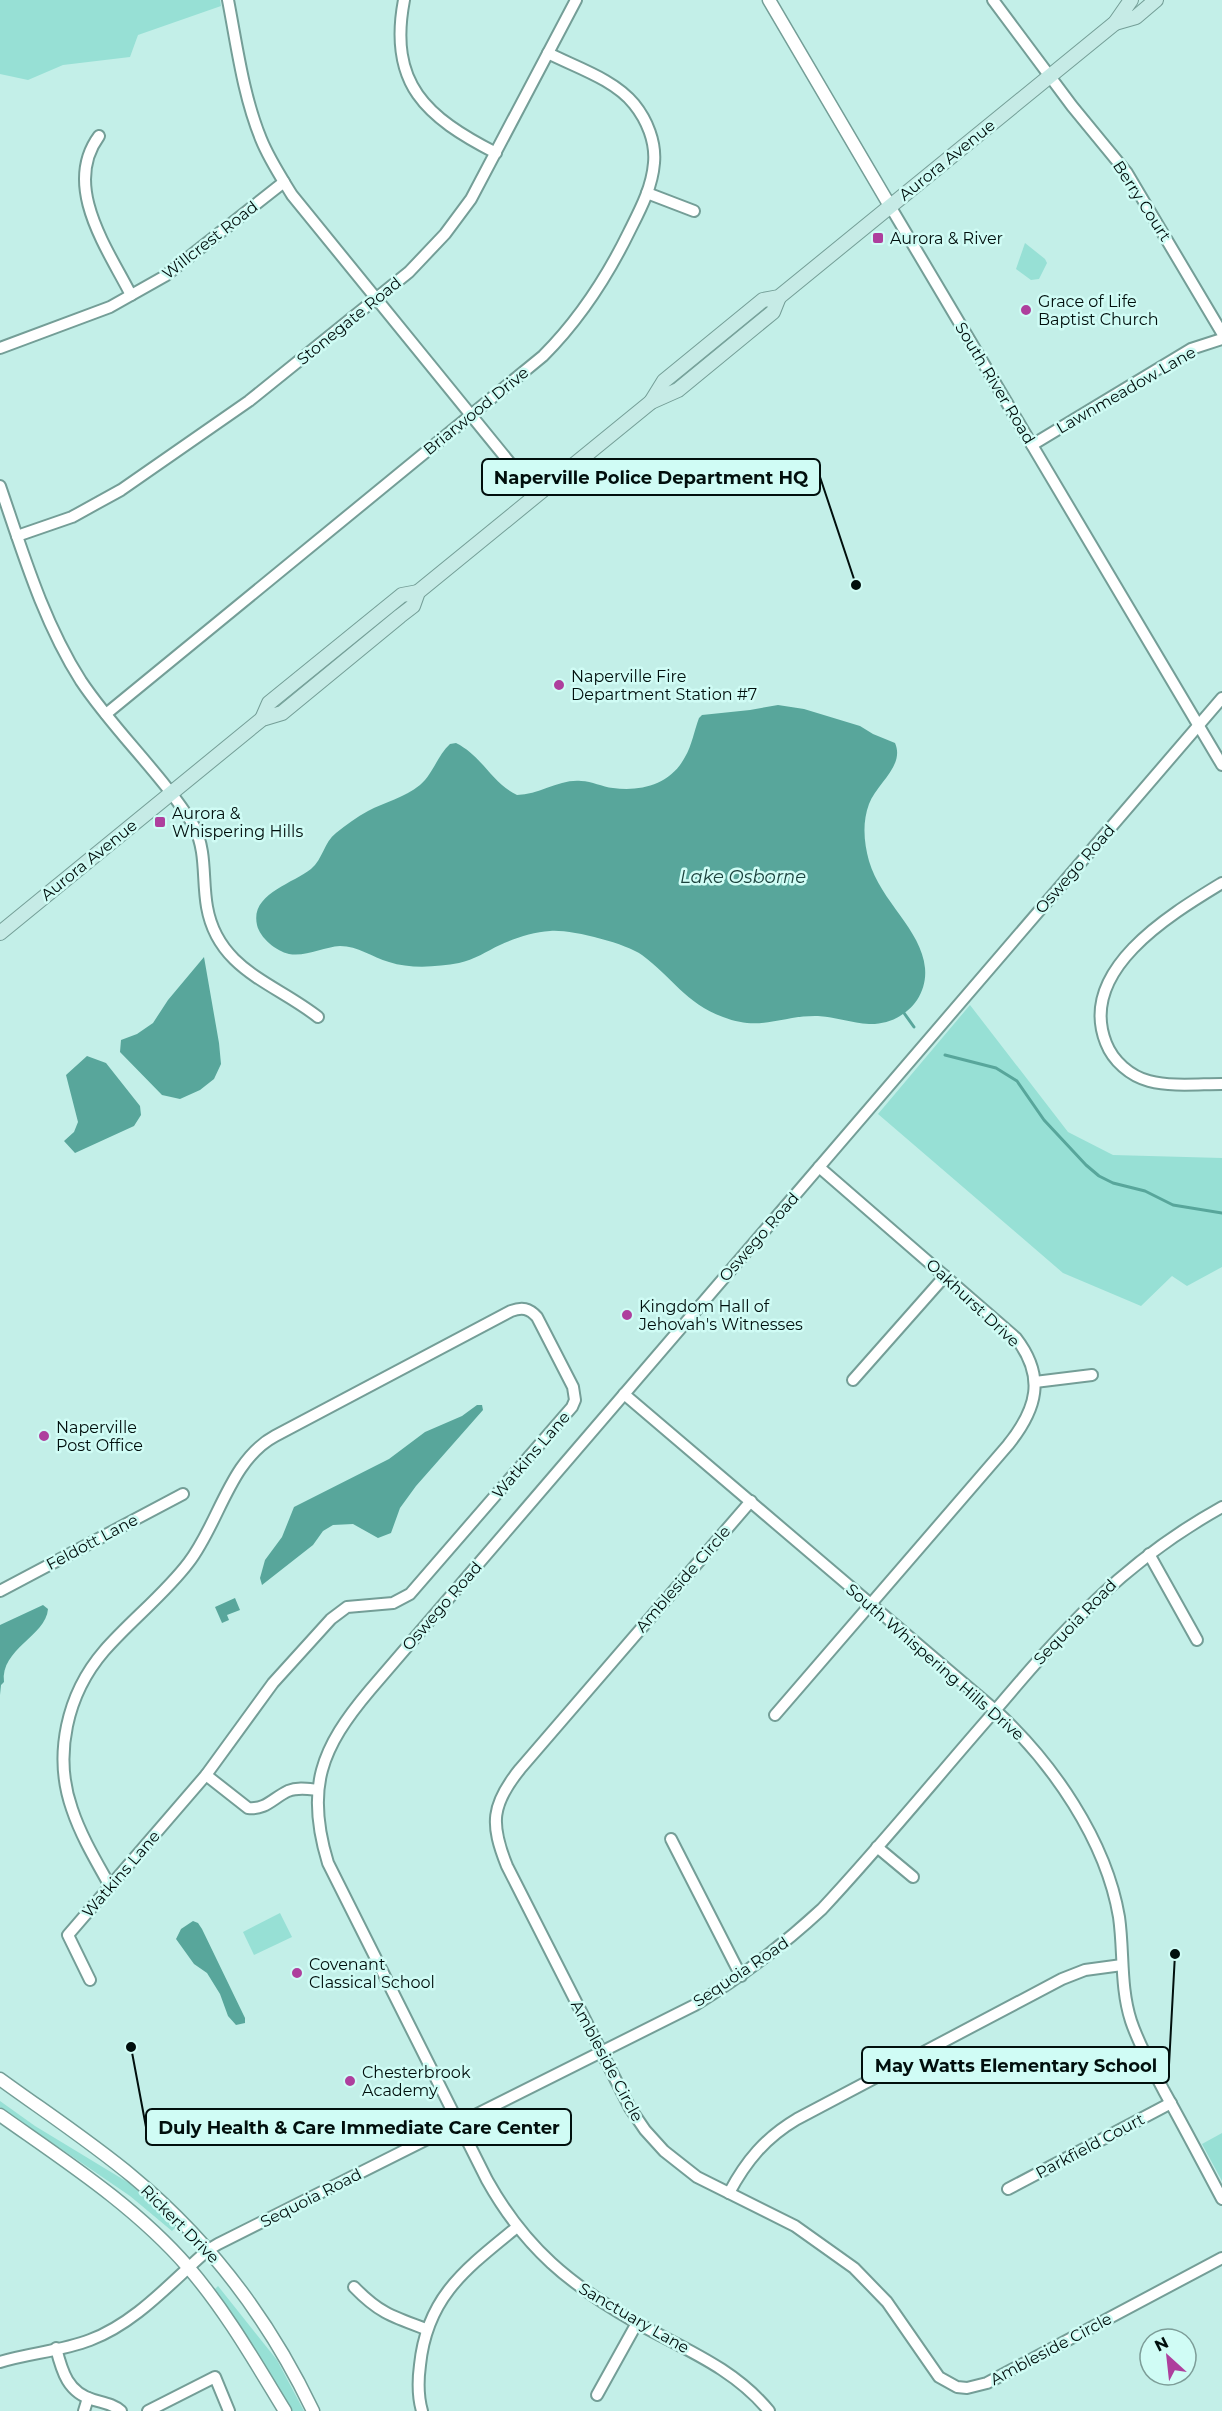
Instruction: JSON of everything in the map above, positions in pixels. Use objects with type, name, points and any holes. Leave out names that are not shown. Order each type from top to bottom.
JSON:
[{"type":"main road","name":"Aurora Avenue","points":[[0,933],[262,719],[269,703],[402,595],[418,592],[651,402],[664,381],[763,300],[779,297],[1115,23],[1131,0]]},
{"type":"main road","name":"Aurora Avenue","points":[[1115,23],[1136,17],[1156,0]]},
{"type":"street","points":[[228,0],[251,111],[261,138],[284,182],[536,495]]},
{"type":"street","points":[[404,0],[400,20],[400,43],[407,75],[416,93],[432,112],[455,131],[496,153]]},
{"type":"street","name":"Stonegate Road","points":[[17,536],[72,517],[121,490],[249,401],[409,272],[444,234],[471,199],[576,0]]},
{"type":"street","name":"South River Road","points":[[769,0],[1222,765]]},
{"type":"street","name":"Berry Court","points":[[993,0],[1127,173],[1222,333]]},
{"type":"street","name":"Briarwood Drive","points":[[106,714],[543,356],[571,327],[593,298],[610,270],[648,193],[654,161],[653,145],[641,114],[621,91],[548,52]]},
{"type":"street","points":[[99,136],[89,149],[87,157],[85,188],[87,202],[94,221],[132,295]]},
{"type":"street","name":"Willcrest Road","points":[[0,348],[110,307],[132,295],[178,267],[284,182]]},
{"type":"street","points":[[648,193],[694,211]]},
{"type":"street","name":"Lawnmeadow Lane","points":[[1032,445],[1191,349],[1222,339]]},
{"type":"street","points":[[0,486],[51,628],[82,682],[188,815],[200,836],[204,856],[207,910],[223,946],[247,972],[299,1002],[318,1017]]},
{"type":"street","name":"Oswego Road","points":[[318,1790],[332,1744],[350,1713],[1222,698]]},
{"type":"street","points":[[1222,883],[1185,906],[1149,933],[1109,980],[1102,993],[1100,1009],[1101,1025],[1107,1047],[1118,1062],[1132,1074],[1163,1084],[1222,1084]]},
{"type":"street","name":"Oakhurst Drive","points":[[775,1715],[1024,1426],[1030,1413],[1035,1382],[1029,1359],[1016,1338],[819,1167]]},
{"type":"street","points":[[853,1380],[945,1275]]},
{"type":"street","name":"Watkins Lane","points":[[90,1980],[68,1935],[110,1886],[206,1774],[273,1683],[331,1619],[347,1607],[393,1603],[410,1594],[572,1407],[575,1400],[573,1387],[537,1317],[525,1309],[511,1311],[263,1442],[248,1458],[190,1562],[96,1661],[77,1693],[67,1726],[64,1767],[68,1797],[78,1824],[110,1886]]},
{"type":"street","points":[[1035,1382],[1092,1375]]},
{"type":"street","name":"South Whispering Hills Drive","points":[[624,1394],[995,1710],[1016,1729],[1050,1768],[1100,1855],[1116,1902],[1126,2003],[1139,2043],[1222,2199]]},
{"type":"street","name":"Feldott Lane","points":[[0,1591],[183,1494]]},
{"type":"street","name":"Ambleside Circle","points":[[751,1501],[520,1769],[509,1783],[498,1805],[495,1827],[499,1848],[600,2053],[630,2108],[645,2130],[664,2151],[697,2177],[795,2226],[854,2268],[887,2302],[939,2377],[957,2387],[967,2388],[987,2383],[1222,2258]]},
{"type":"street","name":"Sequoia Road","points":[[0,2362],[90,2340],[124,2323],[208,2250],[695,2005],[741,1976],[776,1951],[822,1909],[1071,1622],[1105,1589],[1149,1554],[1222,1507]]},
{"type":"street","points":[[1149,1554],[1197,1640]]},
{"type":"street","points":[[206,1774],[248,1808],[264,1807],[296,1789],[318,1790]]},
{"type":"street","name":"Sanctuary Lane","points":[[318,1790],[318,1826],[328,1863],[487,2180],[517,2227],[549,2261],[572,2281],[637,2323],[724,2370],[742,2383],[769,2411]]},
{"type":"street","points":[[671,1839],[741,1976]]},
{"type":"street","points":[[878,1847],[913,1877]]},
{"type":"street","points":[[729,2193],[753,2154],[782,2128],[796,2119],[1062,1979],[1085,1970],[1122,1965]]},
{"type":"street","name":"Rickert Drive","points":[[0,2079],[134,2178],[208,2250],[229,2273],[273,2336],[313,2411]]},
{"type":"street","name":"Parkfield Court","points":[[1008,2189],[1171,2103]]},
{"type":"street","name":"Rickert Drive","points":[[0,2115],[124,2205],[188,2267],[238,2334],[285,2411]]},
{"type":"street","points":[[422,2411],[419,2374],[426,2329],[439,2303],[461,2274],[517,2227]]},
{"type":"street","points":[[354,2287],[373,2306],[426,2329]]},
{"type":"street","points":[[597,2395],[637,2323]]},
{"type":"street","points":[[57,2348],[63,2374],[81,2396],[109,2404],[121,2411]]},
{"type":"street","points":[[148,2411],[215,2377],[229,2411]]},
{"type":"street","points":[[84,2411],[88,2398]]},
{"type":"shaded area","points":[[0,0],[220,0],[221,6],[138,35],[130,57],[63,65],[28,80],[0,74]]},
{"type":"shaded area","points":[[1025,243],[1047,263],[1039,279],[1031,280],[1016,269]]},
{"type":"shaded area","points":[[768,306],[671,387],[670,385]]},
{"type":"shaded area","points":[[405,600],[406,602],[390,617],[277,708],[277,706]]},
{"type":"shaded area","points":[[970,1005],[1068,1132],[1113,1155],[1222,1158],[1222,1267],[1187,1286],[1172,1276],[1141,1306],[1063,1273],[878,1114]]},
{"type":"shaded area","points":[[280,1913],[292,1937],[254,1955],[243,1932]]},
{"type":"shaded area","points":[[0,2101],[35,2126],[129,2183],[176,2227],[172,2231],[130,2196],[0,2107]]},
{"type":"shaded area","points":[[1222,2133],[1222,2181],[1202,2144]]},
{"type":"shaded area","points":[[218,2286],[277,2360],[304,2411],[290,2411],[264,2365],[216,2295],[214,2290]]},
{"type":"water","name":"Lake Osborne","points":[[778,705],[804,709],[860,726],[895,743],[897,751],[893,767],[869,804],[865,818],[865,840],[869,861],[882,890],[909,928],[922,954],[925,980],[917,1000],[902,1015],[892,1020],[869,1024],[805,1016],[760,1023],[737,1021],[723,1017],[699,1004],[653,963],[634,950],[570,932],[550,931],[531,934],[506,942],[465,962],[424,967],[397,964],[347,946],[295,955],[289,954],[279,950],[261,935],[257,925],[257,914],[266,898],[311,869],[332,837],[348,824],[368,811],[401,797],[420,785],[450,744],[456,743],[465,748],[501,784],[517,795],[533,793],[573,781],[634,789],[654,784],[672,774],[687,752],[702,715]]},
{"type":"water","points":[[204,957],[221,1064],[214,1079],[200,1090],[180,1099],[162,1095],[120,1052],[121,1040],[137,1034],[153,1023],[168,1000]]},
{"type":"water","points":[[87,1056],[106,1063],[140,1106],[141,1115],[134,1126],[75,1153],[64,1141],[74,1132],[78,1122],[66,1075]]},
{"type":"water","points":[[477,1405],[482,1405],[483,1410],[416,1486],[400,1508],[391,1533],[378,1538],[353,1524],[333,1525],[323,1531],[313,1545],[262,1585],[260,1578],[265,1560],[282,1537],[294,1507],[389,1459],[425,1432],[462,1416]]},
{"type":"water","points":[[235,1598],[240,1610],[227,1615],[229,1620],[222,1623],[215,1607]]},
{"type":"water","points":[[43,1605],[48,1609],[45,1619],[9,1660],[0,1695],[0,1625]]},
{"type":"water","points":[[193,1921],[198,1923],[202,1929],[245,2018],[245,2023],[236,2025],[228,2016],[220,1994],[207,1973],[194,1964],[176,1939],[181,1929]]},
{"type":"waterway","points":[[904,1013],[914,1027]]},
{"type":"waterway","points":[[945,1055],[996,1068],[1017,1081],[1044,1120],[1099,1176],[1113,1183],[1145,1191],[1173,1205],[1222,1213]]},
{"type":"place","name":"Aurora & River","points":[[878,238]]},
{"type":"place","name":"Grace of Life Baptist Church","points":[[1026,310]]},
{"type":"place","name":"Naperville Police Department HQ","points":[[856,585]]},
{"type":"place","name":"Naperville Fire Department Station #7","points":[[559,685]]},
{"type":"place","name":"Aurora & Whispering Hills","points":[[160,822]]},
{"type":"place","name":"Kingdom Hall of Jehovah's Witnesses","points":[[627,1315]]},
{"type":"place","name":"Naperville Post Office","points":[[44,1436]]},
{"type":"place","name":"May Watts Elementary School","points":[[1175,1954]]},
{"type":"place","name":"Covenant Classical School","points":[[297,1973]]},
{"type":"place","name":"Duly Health & Care Immediate Care Center","points":[[131,2047]]},
{"type":"place","name":"Chesterbrook Academy","points":[[350,2081]]}]
